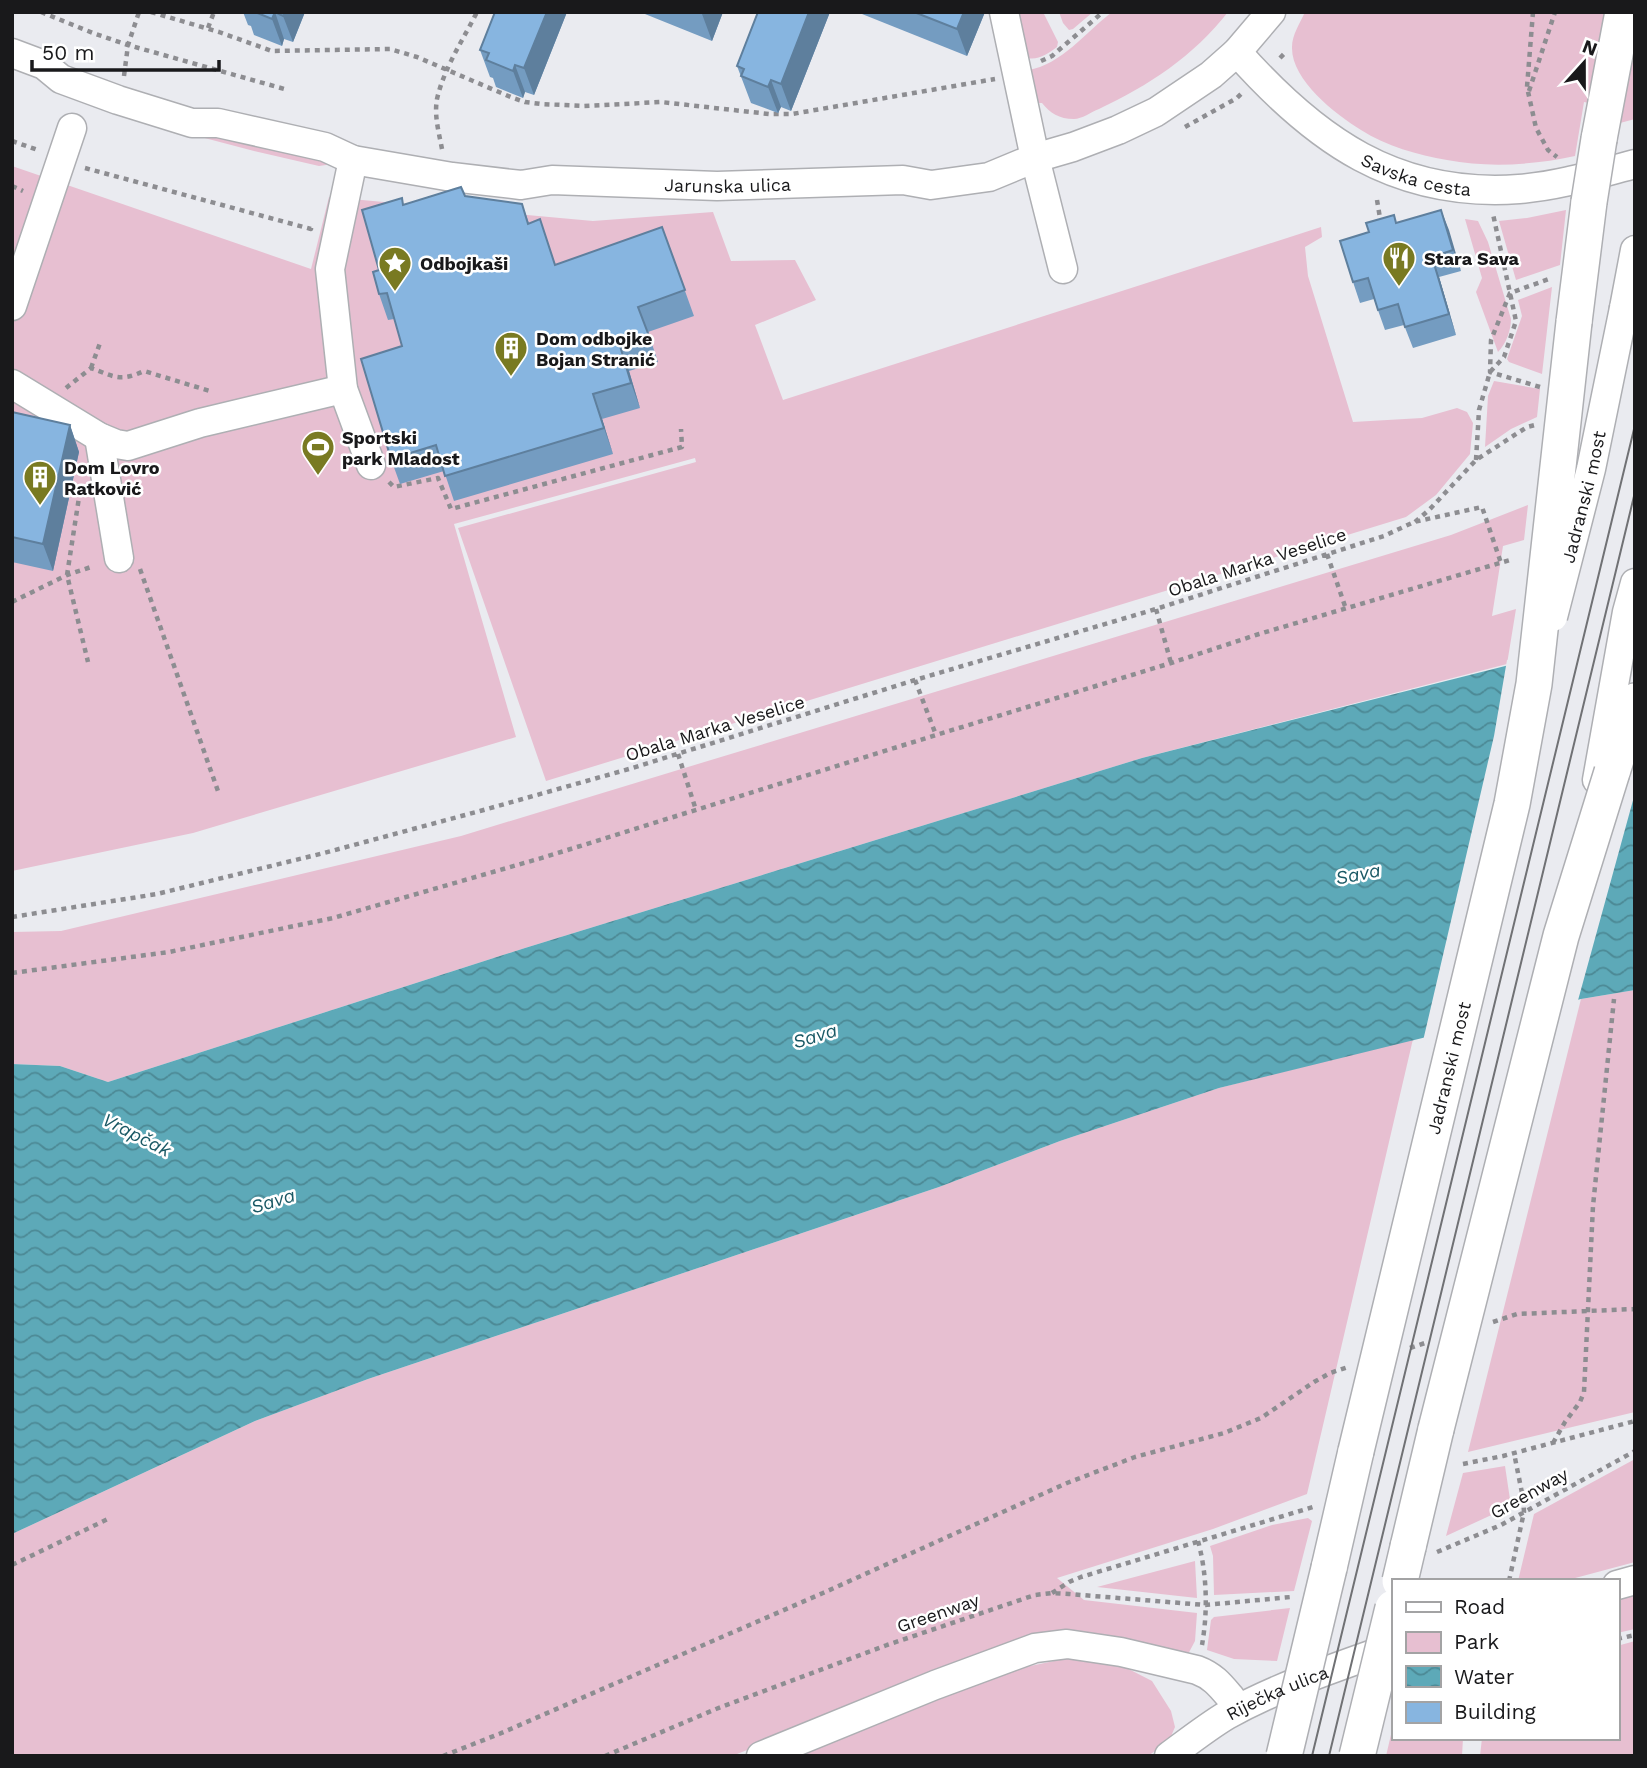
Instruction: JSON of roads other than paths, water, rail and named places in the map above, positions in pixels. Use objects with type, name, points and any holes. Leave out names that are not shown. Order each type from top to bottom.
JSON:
[{"type":"main road","name":"Jadranski most","points":[[1284,1756],[1512,804],[1534,684],[1589,202],[1623,12]]},
{"type":"main road","points":[[1401,1579],[1421,1550],[1436,1429],[1553,970],[1578,879],[1635,701]]},
{"type":"main road","points":[[1357,1756],[1392,1612]]},
{"type":"street","points":[[1004,12],[1035,158],[1063,269]]},
{"type":"street","name":"Jarunska ulica","points":[[12,53],[44,65],[63,66],[196,110],[218,122],[326,147],[353,160],[452,177],[521,186],[552,180],[731,186],[904,180],[931,186],[989,177],[1035,158],[1101,138],[1156,112],[1211,75],[1237,52],[1271,12]]},
{"type":"street","name":"Savska cesta","points":[[1237,52],[1287,104],[1355,155],[1429,183],[1482,190],[1520,189],[1635,164]]},
{"type":"street","points":[[12,306],[72,128]]},
{"type":"street","name":"Jarunska ulica","points":[[326,147],[355,147],[434,161],[522,170],[552,180]]},
{"type":"street","points":[[353,160],[330,269],[343,390],[371,465]]},
{"type":"street","name":"Jadranski most","points":[[1534,684],[1591,469],[1635,250]]},
{"type":"street","points":[[12,384],[99,437],[128,446],[200,423],[343,390]]},
{"type":"street","points":[[99,437],[119,558]]},
{"type":"street","points":[[1578,879],[1627,612],[1635,583]]},
{"type":"street","points":[[761,1756],[935,1685],[1035,1648],[1067,1644],[1121,1652],[1197,1670],[1218,1681],[1231,1698]]},
{"type":"street","name":"Riječka ulica","points":[[1170,1756],[1239,1709],[1284,1688],[1392,1647]]},
{"type":"water","points":[[1635,633],[1635,990],[1581,999],[1219,1088],[1060,1141],[939,1187],[368,1379],[255,1421],[12,1534],[12,1064],[60,1066],[108,1082],[525,948],[1142,758]]},
{"type":"tram line","points":[[1312,1756],[1635,425]]},
{"type":"tram line","points":[[1329,1756],[1635,492]]},
{"type":"place","name":"Stara Sava","points":[[1399,288]]},
{"type":"place","name":"Odbojkaši","points":[[395,293]]},
{"type":"place","name":"Dom odbojke Bojan Stranić","points":[[511,378]]},
{"type":"place","name":"Sportski park Mladost","points":[[318,477]]},
{"type":"place","name":"Dom Lovro Ratković","points":[[40,507]]},
{"type":"water label","name":"Sava","points":[[1358,874]]},
{"type":"water label","name":"Sava","points":[[815,1036]]},
{"type":"water label","name":"Vrapčak","points":[[137,1135]]},
{"type":"water label","name":"Sava","points":[[273,1201]]}]
